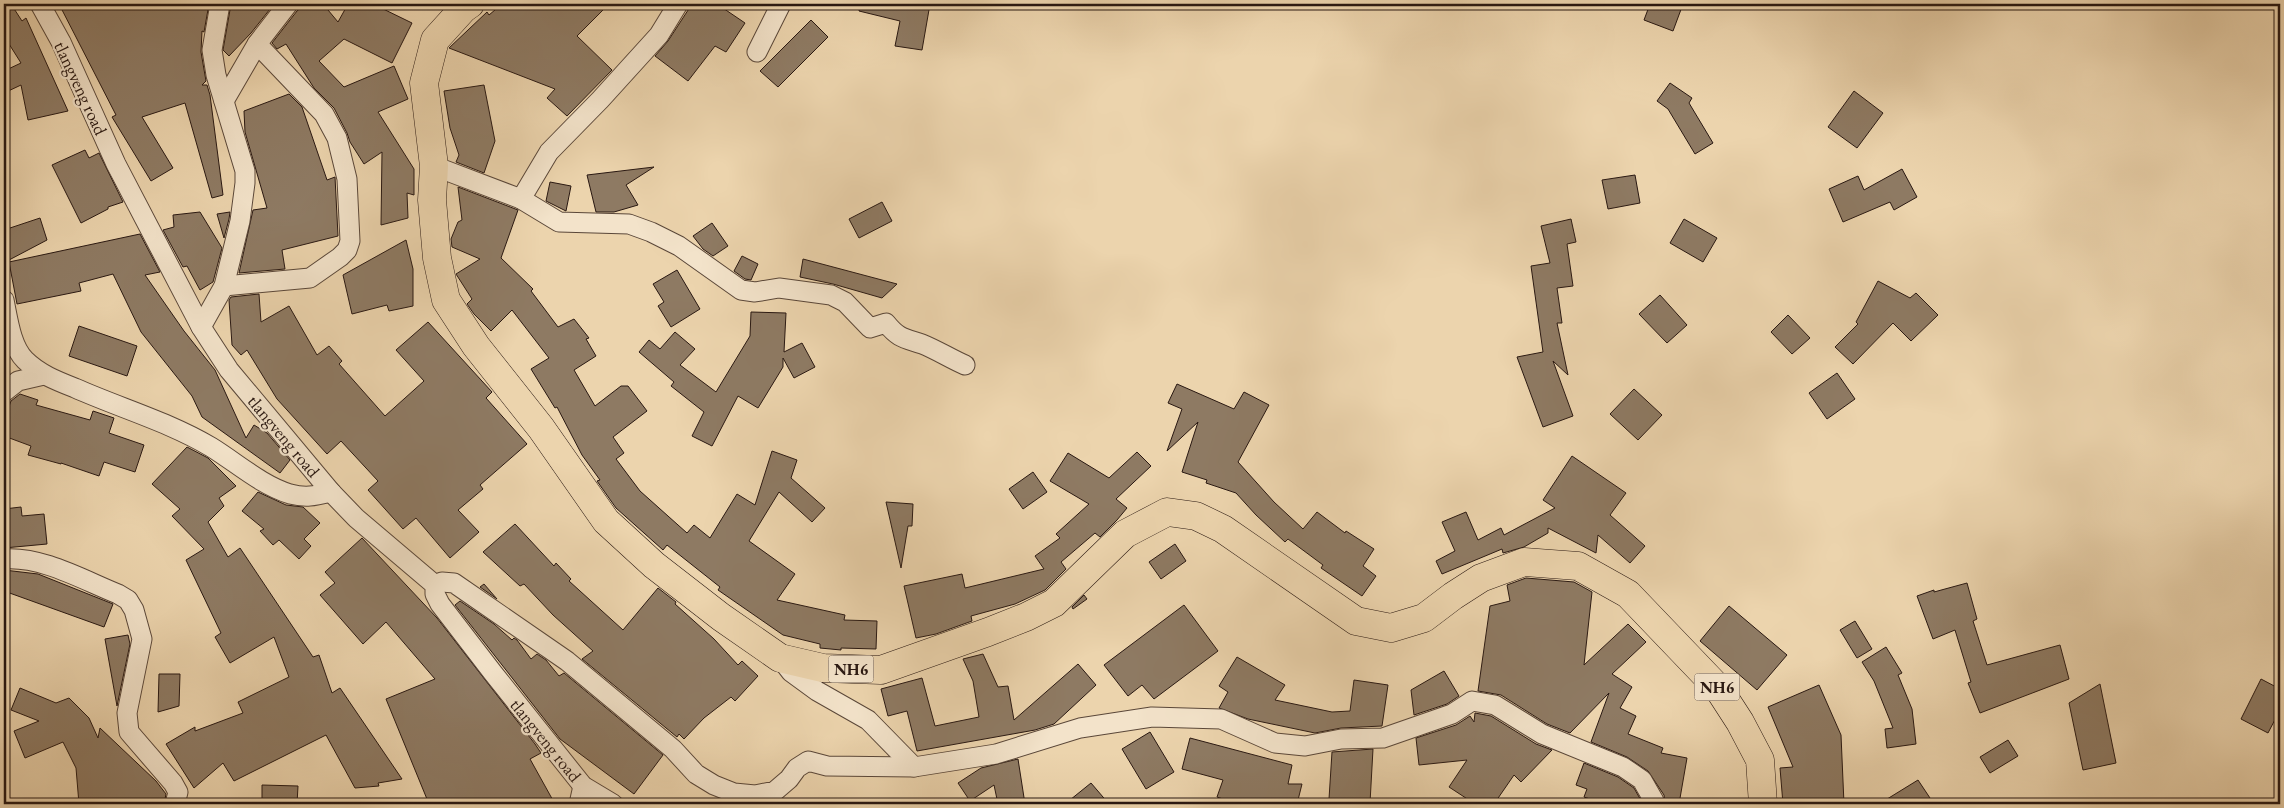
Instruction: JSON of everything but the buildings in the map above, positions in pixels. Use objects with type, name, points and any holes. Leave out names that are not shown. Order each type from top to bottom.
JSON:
[{"type":"highway","name":"NH6","points":[[470,4],[462,9],[435,40],[424,83],[434,166],[432,200],[437,258],[446,300],[476,346],[541,428],[606,522],[662,571],[721,617],[780,658],[823,668],[881,670],[1011,623],[1054,603],[1125,534],[1167,512],[1196,516],[1223,529],[1356,621],[1391,628],[1424,618],[1453,596],[1482,578],[1524,562],[1578,566],[1628,594],[1718,688],[1740,722],[1760,760],[1763,804]]},
{"type":"street","name":"tlangveng road","points":[[40,4],[61,42],[116,164],[202,327],[229,370],[330,492],[356,518],[435,584],[435,594],[445,610],[583,786],[613,804]]},
{"type":"street","points":[[202,327],[224,286],[240,221],[246,183],[245,172],[216,75],[212,50],[220,4]]},
{"type":"street","points":[[224,101],[257,44],[288,4]]},
{"type":"street","points":[[521,199],[549,152],[600,100],[659,35],[678,4]]},
{"type":"street","points":[[757,52],[782,4]]},
{"type":"street","points":[[224,286],[310,278],[340,257],[347,250],[350,241],[347,179],[338,138],[324,114],[257,44]]},
{"type":"street","points":[[434,166],[521,199],[559,222],[629,224],[651,232],[679,246],[740,290],[756,292],[780,288],[832,295],[845,302],[870,328],[886,323],[896,335],[922,344],[965,365]]},
{"type":"street","points":[[4,300],[13,337],[24,359],[44,375],[112,405],[159,422],[209,446],[267,484],[288,493],[308,498],[330,492]]},
{"type":"street","points":[[4,392],[18,381],[44,375]]},
{"type":"street","points":[[4,559],[17,558],[40,564],[118,594],[128,600],[134,610],[142,639],[127,713],[128,732],[173,783],[178,792],[175,804]]},
{"type":"street","points":[[435,584],[442,582],[454,583],[567,660],[674,749],[696,774],[720,788],[734,793],[755,795],[776,791],[790,779],[797,768],[808,760],[827,766],[914,767],[996,754],[1080,728],[1152,717],[1221,719],[1275,743],[1305,746],[1341,740],[1383,738],[1452,714],[1472,701],[1495,705],[1542,734],[1623,767],[1642,780],[1654,804]]},
{"type":"street","points":[[780,658],[791,672],[817,691],[868,720],[914,767]]},
{"type":"street","points":[[578,804],[583,786]]}]
